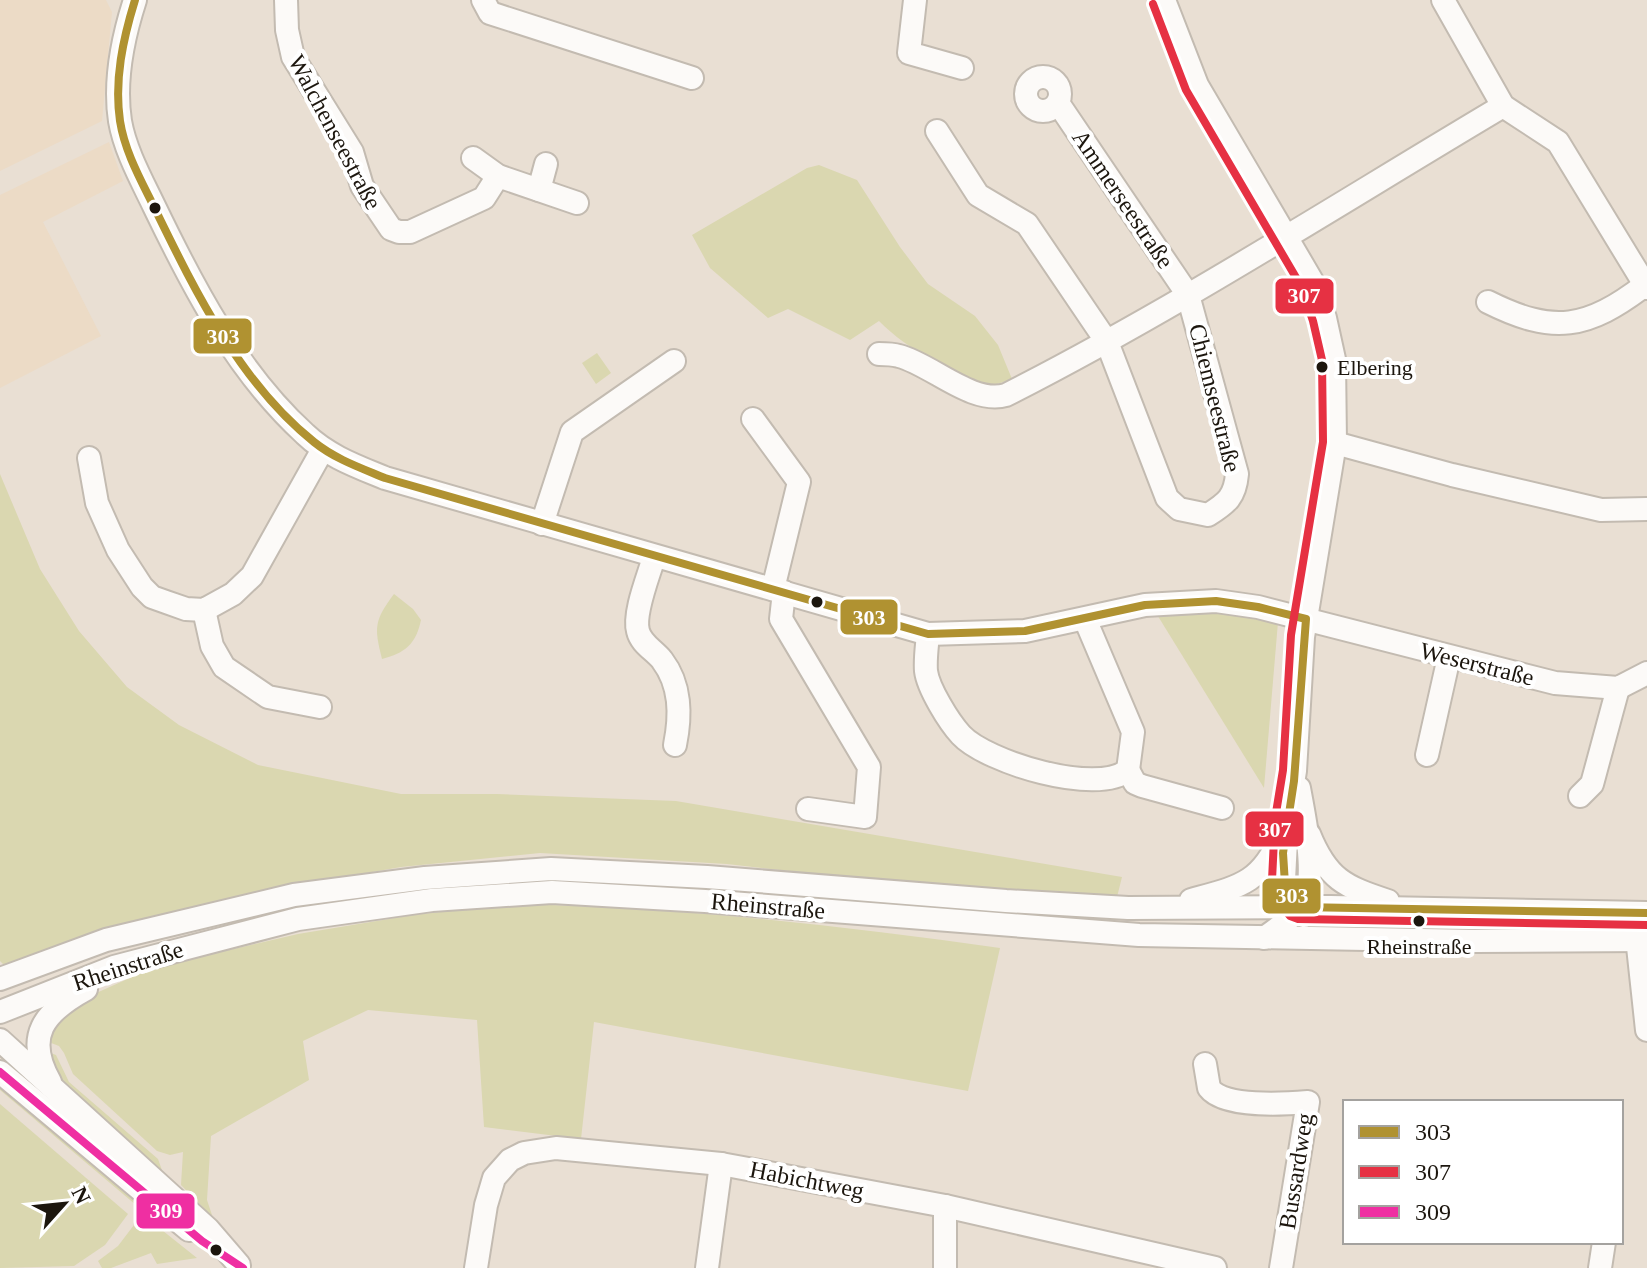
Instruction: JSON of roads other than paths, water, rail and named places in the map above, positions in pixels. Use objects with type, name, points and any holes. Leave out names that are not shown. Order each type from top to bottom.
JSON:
[{"type":"street","name":"Weserstraße","points":[[135,0],[127,25],[121,68],[119,114],[127,145],[182,265],[239,359],[305,435],[342,461],[385,478],[928,634],[1025,631],[1145,605],[1216,601],[1258,607],[1555,683],[1618,688]]},
{"type":"street","name":"Walchenseestraße","points":[[286,0],[287,30],[293,57],[352,152],[362,186],[391,229],[410,232],[484,198],[498,176]]},
{"type":"street","points":[[483,0],[490,13],[692,78]]},
{"type":"street","points":[[915,0],[909,53],[962,68]]},
{"type":"street","points":[[1164,0],[1197,85],[1312,281],[1325,318],[1334,359],[1335,443],[1306,619],[1298,704],[1296,822],[1284,880],[1289,896],[1309,923],[1326,938]]},
{"type":"street","points":[[1443,0],[1503,106],[1558,142],[1646,286],[1617,306],[1581,322],[1557,324],[1520,318],[1488,302]]},
{"type":"street","name":"Ammerseestraße","points":[[1058,103],[1188,295]]},
{"type":"street","points":[[1286,236],[1503,106]]},
{"type":"street","points":[[937,131],[978,195],[1027,224],[1107,342]]},
{"type":"street","points":[[473,158],[498,176],[577,203]]},
{"type":"street","points":[[539,190],[546,164]]},
{"type":"street","name":"Ammerseestraße","points":[[879,354],[900,356],[975,393],[996,398],[1107,342],[1286,236]]},
{"type":"street","name":"Chiemseestraße","points":[[1107,342],[1167,498],[1179,509],[1208,515],[1228,503],[1235,492],[1237,474],[1188,295]]},
{"type":"street","points":[[542,524],[572,432],[674,361]]},
{"type":"street","points":[[753,419],[799,482],[778,591],[781,619],[869,767],[865,817],[808,809]]},
{"type":"street","points":[[1335,443],[1452,475],[1601,510],[1647,509]]},
{"type":"street","points":[[89,458],[97,503],[118,550],[142,587],[152,597],[186,609],[204,610],[233,594],[252,576],[323,449]]},
{"type":"street","points":[[654,557],[638,611],[638,631],[643,641],[663,661],[673,680],[681,717],[675,745]]},
{"type":"street","points":[[204,610],[212,646],[224,667],[268,697],[320,707]]},
{"type":"street","points":[[1085,619],[1131,724],[1134,739],[1128,770],[1135,783],[1222,808]]},
{"type":"street","points":[[928,634],[927,678],[952,724],[968,742],[988,754],[1068,778],[1116,777],[1128,770]]},
{"type":"street","points":[[1427,755],[1449,657]]},
{"type":"street","points":[[1580,796],[1592,784],[1618,688],[1647,673]]},
{"type":"street","points":[[1166,907],[1233,887],[1254,876],[1265,867],[1296,822]]},
{"type":"street","points":[[1296,822],[1325,864],[1342,882],[1350,888],[1409,908]]},
{"type":"street","name":"Rheinstraße","points":[[0,979],[106,940],[294,895],[425,878],[551,869],[707,877],[1128,908],[1409,908],[1641,913]]},
{"type":"street","name":"Rheinstraße","points":[[0,1012],[114,967],[298,919],[432,900],[552,892],[705,901],[1088,932],[1264,938],[1642,940]]},
{"type":"street","points":[[1264,938],[1284,924],[1298,907]]},
{"type":"street","points":[[1641,913],[1647,1030]]},
{"type":"street","points":[[56,1092],[37,1051],[43,1025],[52,1011],[65,1000],[104,980],[114,967]]},
{"type":"street","points":[[0,1040],[208,1229],[241,1266]]},
{"type":"street","name":"Bussardweg","points":[[1205,1064],[1209,1088],[1214,1095],[1277,1105],[1308,1102],[1281,1268]]},
{"type":"street","points":[[0,1072],[202,1241],[241,1266]]},
{"type":"street","name":"Habichtweg","points":[[476,1268],[486,1205],[494,1178],[510,1160],[524,1153],[556,1148],[721,1164],[945,1206],[1215,1268]]},
{"type":"street","points":[[707,1268],[721,1164]]},
{"type":"street","points":[[945,1206],[945,1268]]},
{"type":"street","points":[[1600,1268],[1604,1244]]},
{"type":"place","name":"Elbering","points":[[1322,367]]},
{"type":"place","name":"Rheinstraße","points":[[1419,921]]}]
